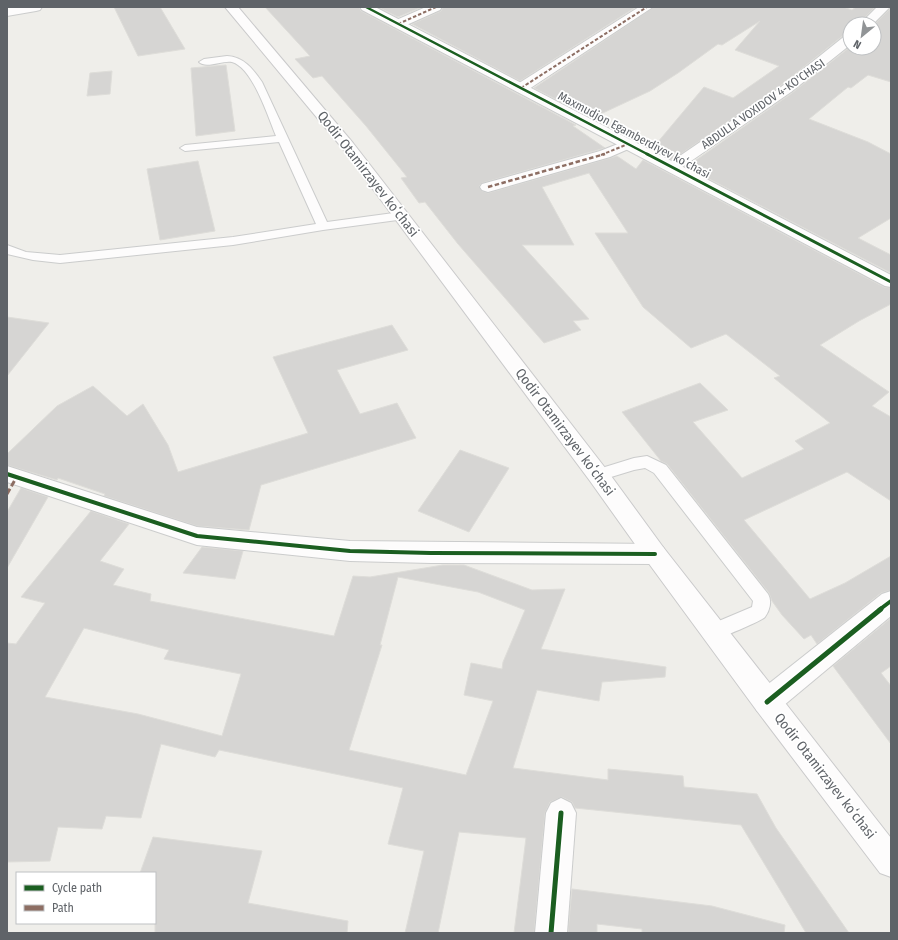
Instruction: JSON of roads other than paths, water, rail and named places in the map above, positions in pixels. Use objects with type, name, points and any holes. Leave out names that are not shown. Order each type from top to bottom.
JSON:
[{"type":"street","points":[[7,12],[36,7]]},
{"type":"street","name":"Qodir Otamirzayev koʻchasi","points":[[231,7],[348,146],[598,475],[655,554],[767,702],[891,862]]},
{"type":"street","name":"Maxmudjon Egamberdiyev koʻchasi","points":[[366,7],[891,282]]},
{"type":"street","points":[[398,24],[436,7]]},
{"type":"street","points":[[521,88],[647,7]]},
{"type":"street","points":[[874,16],[884,7]]},
{"type":"street","name":"ABDULLA VOXIDOV 4-KO'CHASI","points":[[673,167],[747,116],[830,56],[842,45]]},
{"type":"street","points":[[488,187],[591,158],[628,144]]},
{"type":"street","points":[[10,482],[197,536],[350,551],[431,553],[655,554]]},
{"type":"street","points":[[767,702],[891,601]]},
{"type":"street","points":[[551,933],[561,813]]},
{"type":"lane","points":[[204,62],[230,59],[239,61],[251,72],[263,92],[271,114],[323,226]]},
{"type":"lane","points":[[185,148],[282,138]]},
{"type":"lane","points":[[7,249],[17,254],[32,257],[60,259],[233,241],[323,226],[401,216]]},
{"type":"lane","points":[[598,475],[634,464],[647,462],[660,469],[762,599],[762,606],[758,612],[714,632]]}]
